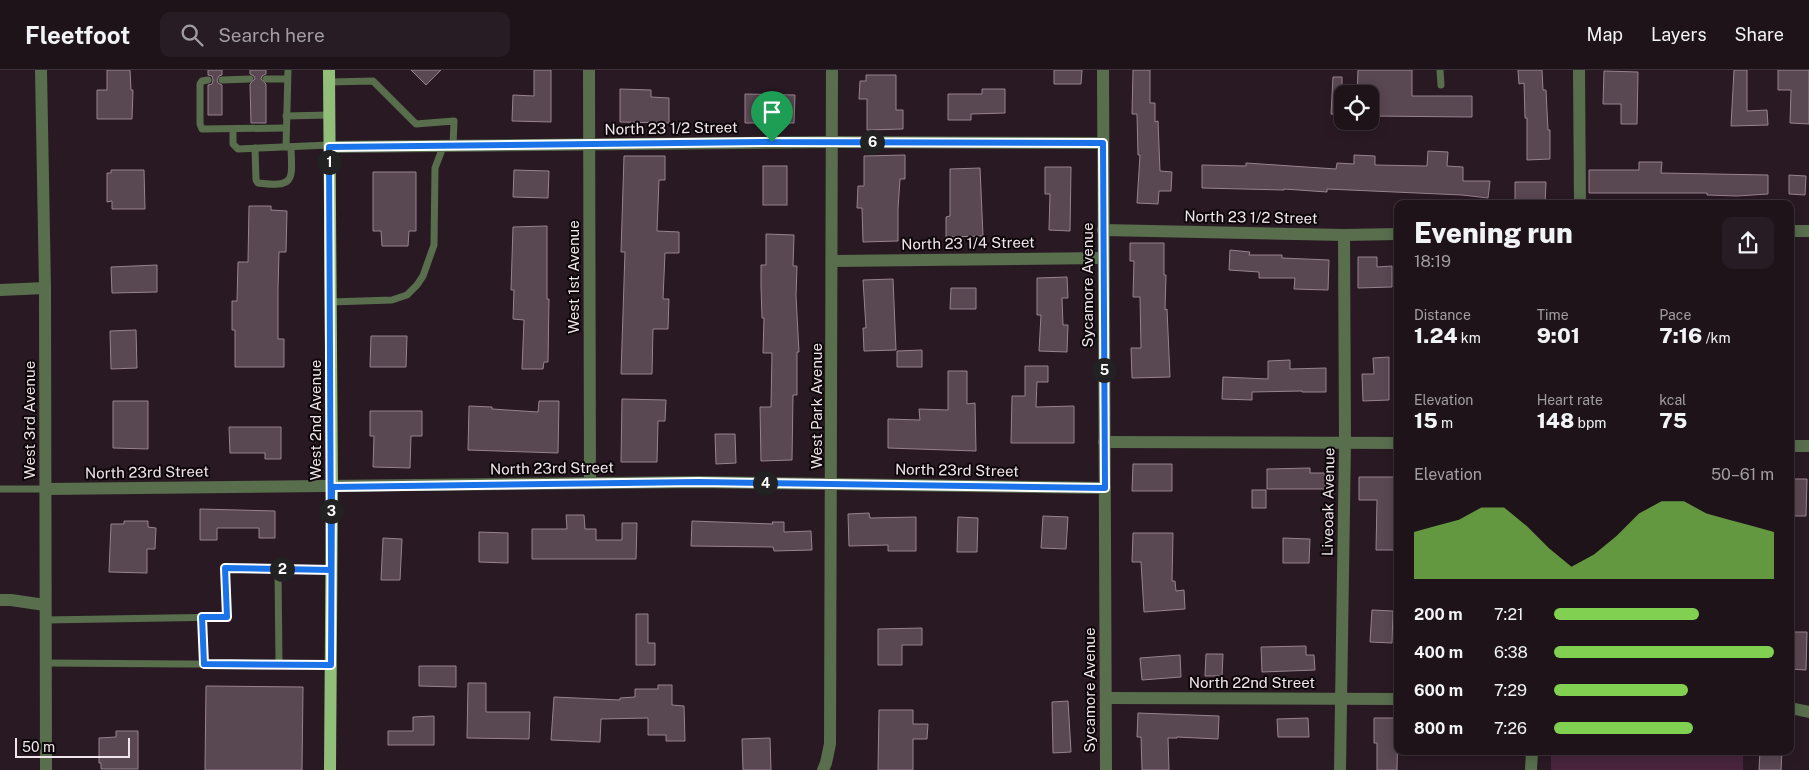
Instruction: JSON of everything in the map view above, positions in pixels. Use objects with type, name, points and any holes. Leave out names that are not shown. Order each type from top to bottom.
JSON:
[{"type":"main road","name":"West 2nd Avenue","points":[[329,76],[332,487],[330,770]]},
{"type":"street","name":"West 3rd Avenue","points":[[41,70],[45,288],[46,770]]},
{"type":"street","name":"West 1st Avenue","points":[[589,70],[590,483]]},
{"type":"street","name":"West Park Avenue","points":[[823,770],[830,744],[832,70]]},
{"type":"street","name":"Sycamore Avenue","points":[[1103,70],[1106,770]]},
{"type":"street","points":[[1579,70],[1580,200]]},
{"type":"street","name":"North 23 1/2 Street","points":[[329,146],[590,146],[833,142],[1103,143]]},
{"type":"street","name":"North 23 1/2 Street","points":[[1103,230],[1344,235],[1394,234]]},
{"type":"street","points":[[1794,231],[1809,231]]},
{"type":"street","name":"Liveoak Avenue","points":[[1340,770],[1345,444],[1344,235]]},
{"type":"street","name":"North 23 1/4 Street","points":[[832,261],[1103,258]]},
{"type":"street","points":[[0,290],[45,288]]},
{"type":"street","points":[[1104,442],[1394,443]]},
{"type":"street","points":[[1794,446],[1809,446]]},
{"type":"street","name":"North 23rd Street","points":[[45,490],[698,482],[1105,488]]},
{"type":"street","points":[[0,600],[45,605]]},
{"type":"street","name":"North 22nd Street","points":[[1106,698],[1394,699]]},
{"type":"street","points":[[1794,709],[1809,712]]},
{"type":"street","points":[[1532,755],[1532,770]]},
{"type":"lane","points":[[254,148],[256,180],[258,183],[284,184],[289,180],[292,174],[286,128],[286,79],[288,70]]},
{"type":"lane","points":[[1440,70],[1441,85]]},
{"type":"lane","points":[[329,76],[373,81],[416,124],[454,121],[448,146],[435,168],[434,245],[423,276],[417,285],[407,295],[392,300],[330,302]]},
{"type":"lane","points":[[222,80],[250,79]]},
{"type":"lane","points":[[266,79],[286,79]]},
{"type":"lane","points":[[205,80],[200,124],[202,129],[286,128]]},
{"type":"lane","points":[[286,116],[329,115]]},
{"type":"lane","points":[[233,130],[235,148],[238,149],[329,146]]},
{"type":"lane","name":"North 23rd Street","points":[[0,489],[45,490]]},
{"type":"lane","points":[[45,620],[227,617],[225,568],[331,570]]},
{"type":"lane","points":[[278,569],[279,664]]},
{"type":"lane","points":[[202,617],[204,664]]},
{"type":"lane","points":[[46,663],[331,665]]},
{"type":"shaded area","points":[[1551,755],[1743,755],[1743,770],[1551,770]]},
{"type":"building","points":[[107,70],[130,70],[131,90],[133,90],[132,119],[97,119],[97,90],[107,90]]},
{"type":"building","points":[[208,70],[222,70],[222,75],[217,80],[222,85],[222,115],[208,115],[208,85],[212,84],[213,80],[212,76],[208,75]]},
{"type":"building","points":[[250,70],[266,70],[266,74],[261,79],[266,84],[266,123],[251,123],[250,84],[255,79],[250,74]]},
{"type":"building","points":[[411,70],[441,70],[426,85]]},
{"type":"building","points":[[534,70],[551,70],[551,122],[512,121],[513,95],[534,96]]},
{"type":"building","points":[[1054,70],[1082,70],[1081,84],[1054,84]]},
{"type":"building","points":[[1133,70],[1150,70],[1150,103],[1155,103],[1155,122],[1158,121],[1160,171],[1172,172],[1171,191],[1159,191],[1158,204],[1137,203],[1140,155],[1138,155],[1137,114],[1132,114]]},
{"type":"building","points":[[1358,70],[1412,70],[1412,96],[1472,96],[1472,117],[1379,116],[1379,85],[1357,85]]},
{"type":"building","points":[[1518,70],[1542,70],[1543,90],[1546,90],[1548,130],[1550,130],[1550,159],[1527,160],[1527,118],[1525,118],[1524,83],[1519,84]]},
{"type":"building","points":[[1734,70],[1747,70],[1747,111],[1767,110],[1768,125],[1731,126]]},
{"type":"building","points":[[1778,70],[1809,70],[1809,124],[1790,123],[1791,90],[1778,90]]},
{"type":"building","points":[[1604,71],[1638,72],[1637,124],[1621,124],[1621,104],[1603,104]]},
{"type":"building","points":[[866,75],[896,75],[896,110],[903,110],[903,129],[867,130],[867,99],[859,99],[860,81],[866,81]]},
{"type":"building","points":[[1333,77],[1342,77],[1342,85],[1334,85],[1334,114],[1331,114]]},
{"type":"building","points":[[620,89],[651,90],[651,97],[669,98],[669,123],[620,122]]},
{"type":"building","points":[[982,89],[1005,89],[1005,113],[971,114],[971,120],[948,120],[948,94],[982,94]]},
{"type":"building","points":[[745,94],[795,95],[794,123],[745,123]]},
{"type":"building","points":[[1428,151],[1448,152],[1447,166],[1463,167],[1463,181],[1490,181],[1488,198],[1462,195],[1327,189],[1327,192],[1284,189],[1202,188],[1202,165],[1246,166],[1246,163],[1336,169],[1337,163],[1354,164],[1354,155],[1375,156],[1375,165],[1427,166]]},
{"type":"building","points":[[905,155],[905,179],[900,179],[898,241],[863,242],[862,208],[857,208],[858,186],[864,186],[864,156]]},
{"type":"building","points":[[624,156],[665,156],[665,180],[659,180],[657,231],[679,232],[679,253],[665,253],[663,299],[669,299],[668,329],[653,329],[652,374],[621,374],[625,252],[621,252]]},
{"type":"building","points":[[1639,162],[1662,162],[1661,173],[1768,175],[1768,194],[1737,196],[1707,195],[1707,193],[1589,193],[1589,170],[1639,170]]},
{"type":"building","points":[[763,166],[787,166],[787,205],[763,205]]},
{"type":"building","points":[[1045,167],[1071,167],[1070,231],[1049,230],[1050,194],[1045,194]]},
{"type":"building","points":[[980,168],[983,236],[946,237],[946,217],[950,216],[950,169]]},
{"type":"building","points":[[111,170],[144,170],[145,209],[112,209],[112,201],[107,202],[107,173],[111,173]]},
{"type":"building","points":[[514,170],[549,171],[548,198],[513,197]]},
{"type":"building","points":[[373,172],[416,172],[416,231],[409,231],[408,246],[382,246],[381,231],[373,231]]},
{"type":"building","points":[[1789,175],[1806,176],[1805,195],[1789,194]]},
{"type":"building","points":[[1515,182],[1546,182],[1545,200],[1515,200]]},
{"type":"building","points":[[249,206],[271,206],[271,210],[287,211],[286,252],[279,252],[278,289],[278,339],[284,339],[284,367],[235,367],[235,330],[232,330],[232,301],[237,301],[238,262],[248,262]]},
{"type":"building","points":[[547,226],[548,362],[544,362],[543,369],[522,369],[524,320],[513,319],[514,290],[511,290],[513,227]]},
{"type":"building","points":[[766,234],[794,235],[793,266],[797,266],[796,296],[799,352],[797,352],[797,395],[793,395],[792,460],[761,461],[760,407],[771,407],[772,353],[763,353],[764,318],[762,318],[761,287],[761,265],[766,265]]},
{"type":"building","points":[[1130,243],[1164,243],[1164,275],[1166,275],[1165,310],[1167,309],[1170,377],[1132,378],[1131,348],[1141,348],[1140,297],[1133,297],[1134,261],[1130,261]]},
{"type":"building","points":[[1230,250],[1250,252],[1249,255],[1282,255],[1282,258],[1329,260],[1328,290],[1294,289],[1295,278],[1259,278],[1259,272],[1229,270]]},
{"type":"building","points":[[1358,257],[1377,257],[1377,267],[1392,266],[1392,287],[1358,288]]},
{"type":"building","points":[[157,265],[157,292],[112,293],[111,267]]},
{"type":"building","points":[[1067,277],[1068,298],[1062,298],[1063,325],[1068,325],[1067,352],[1039,351],[1041,315],[1037,315],[1037,278]]},
{"type":"building","points":[[893,279],[896,350],[864,351],[863,328],[866,328],[863,280]]},
{"type":"building","points":[[951,288],[976,288],[976,309],[950,309]]},
{"type":"building","points":[[136,330],[137,368],[111,369],[110,331]]},
{"type":"building","points":[[371,336],[407,336],[406,367],[370,367]]},
{"type":"building","points":[[922,350],[922,367],[897,367],[897,351]]},
{"type":"building","points":[[1389,357],[1389,400],[1363,401],[1362,374],[1374,374],[1373,358]]},
{"type":"building","points":[[1290,360],[1290,369],[1326,368],[1326,392],[1252,392],[1252,400],[1222,399],[1223,377],[1268,379],[1268,361]]},
{"type":"building","points":[[1025,366],[1048,366],[1048,382],[1037,382],[1036,407],[1074,406],[1074,443],[1011,443],[1012,396],[1025,396]]},
{"type":"building","points":[[948,371],[967,371],[967,404],[975,403],[976,451],[888,448],[888,419],[920,420],[919,409],[948,410]]},
{"type":"building","points":[[622,399],[666,400],[665,421],[658,421],[657,462],[621,462]]},
{"type":"building","points":[[113,401],[148,401],[148,449],[113,448]]},
{"type":"building","points":[[539,401],[559,401],[558,453],[468,450],[469,406],[538,412]]},
{"type":"building","points":[[370,411],[422,411],[422,436],[411,436],[410,468],[373,467],[374,436],[370,436]]},
{"type":"building","points":[[229,427],[281,427],[281,459],[265,459],[265,453],[230,453]]},
{"type":"building","points":[[715,434],[735,434],[736,463],[716,464]]},
{"type":"building","points":[[1133,464],[1172,464],[1172,491],[1132,491]]},
{"type":"building","points":[[1310,468],[1310,473],[1325,473],[1325,489],[1267,489],[1267,469]]},
{"type":"building","points":[[1359,477],[1394,477],[1394,550],[1376,550],[1377,500],[1359,500]]},
{"type":"building","points":[[1794,479],[1807,479],[1806,516],[1794,516]]},
{"type":"building","points":[[1252,490],[1266,490],[1266,508],[1252,508]]},
{"type":"building","points":[[200,509],[275,511],[275,538],[259,538],[259,528],[217,528],[217,540],[200,540]]},
{"type":"building","points":[[869,513],[870,518],[916,517],[916,551],[888,551],[888,545],[849,546],[848,514]]},
{"type":"building","points":[[566,515],[584,515],[585,529],[596,529],[596,540],[622,540],[622,523],[637,523],[636,559],[532,559],[532,529],[567,529]]},
{"type":"building","points":[[1043,516],[1068,517],[1066,549],[1041,548]]},
{"type":"building","points":[[958,517],[978,518],[977,552],[957,552]]},
{"type":"building","points":[[124,521],[148,521],[148,527],[156,528],[155,549],[147,549],[147,573],[109,572],[111,524],[124,524]]},
{"type":"building","points":[[692,521],[773,524],[772,522],[784,522],[784,532],[811,531],[812,550],[774,551],[773,547],[691,546]]},
{"type":"building","points":[[479,532],[508,533],[508,563],[479,562]]},
{"type":"building","points":[[1133,533],[1173,533],[1172,581],[1175,581],[1176,591],[1184,590],[1185,609],[1144,612],[1141,562],[1132,562]]},
{"type":"building","points":[[383,538],[402,539],[400,580],[381,580]]},
{"type":"building","points":[[1283,538],[1310,539],[1309,563],[1283,563]]},
{"type":"building","points":[[1372,610],[1393,611],[1392,643],[1370,642]]},
{"type":"building","points":[[636,614],[648,614],[648,643],[655,643],[655,665],[636,665]]},
{"type":"building","points":[[922,628],[922,645],[902,645],[902,665],[878,665],[878,629]]},
{"type":"building","points":[[1794,632],[1807,632],[1806,670],[1794,669]]},
{"type":"building","points":[[1306,646],[1306,655],[1314,655],[1315,670],[1262,672],[1261,647]]},
{"type":"building","points":[[1206,654],[1223,654],[1222,676],[1205,676]]},
{"type":"building","points":[[1180,655],[1181,677],[1142,680],[1140,658]]},
{"type":"building","points":[[419,666],[456,666],[456,687],[419,686]]},
{"type":"building","points":[[468,683],[486,683],[486,712],[530,712],[529,739],[467,738]]},
{"type":"building","points":[[658,685],[672,685],[672,705],[684,706],[685,741],[666,741],[666,735],[648,735],[648,718],[601,719],[600,742],[551,740],[554,697],[620,700],[620,698],[635,697],[635,689],[658,689]]},
{"type":"building","points":[[206,686],[303,687],[302,770],[205,770]]},
{"type":"building","points":[[1068,701],[1071,752],[1053,753],[1052,702]]},
{"type":"building","points":[[879,710],[913,710],[913,724],[928,724],[927,739],[913,739],[913,770],[878,770]]},
{"type":"building","points":[[1138,713],[1219,716],[1218,739],[1168,738],[1169,770],[1142,770],[1141,737],[1137,737]]},
{"type":"building","points":[[434,716],[434,745],[388,745],[388,731],[413,731],[413,717]]},
{"type":"building","points":[[1308,718],[1309,737],[1278,737],[1277,719]]},
{"type":"building","points":[[1374,718],[1394,718],[1394,755],[1397,755],[1397,770],[1377,770],[1377,743],[1374,743]]},
{"type":"building","points":[[116,731],[138,731],[138,769],[101,769],[101,763],[99,763],[99,738],[116,737]]},
{"type":"building","points":[[770,738],[771,770],[743,770],[742,739]]},
{"type":"building","points":[[1760,755],[1782,755],[1781,770],[1759,770]]},
{"type":"route","points":[[772,142],[1103,143],[1105,488],[698,482],[332,487],[331,665],[204,664],[202,617],[227,617],[225,568],[331,570],[329,147],[590,146],[772,142]]}]
